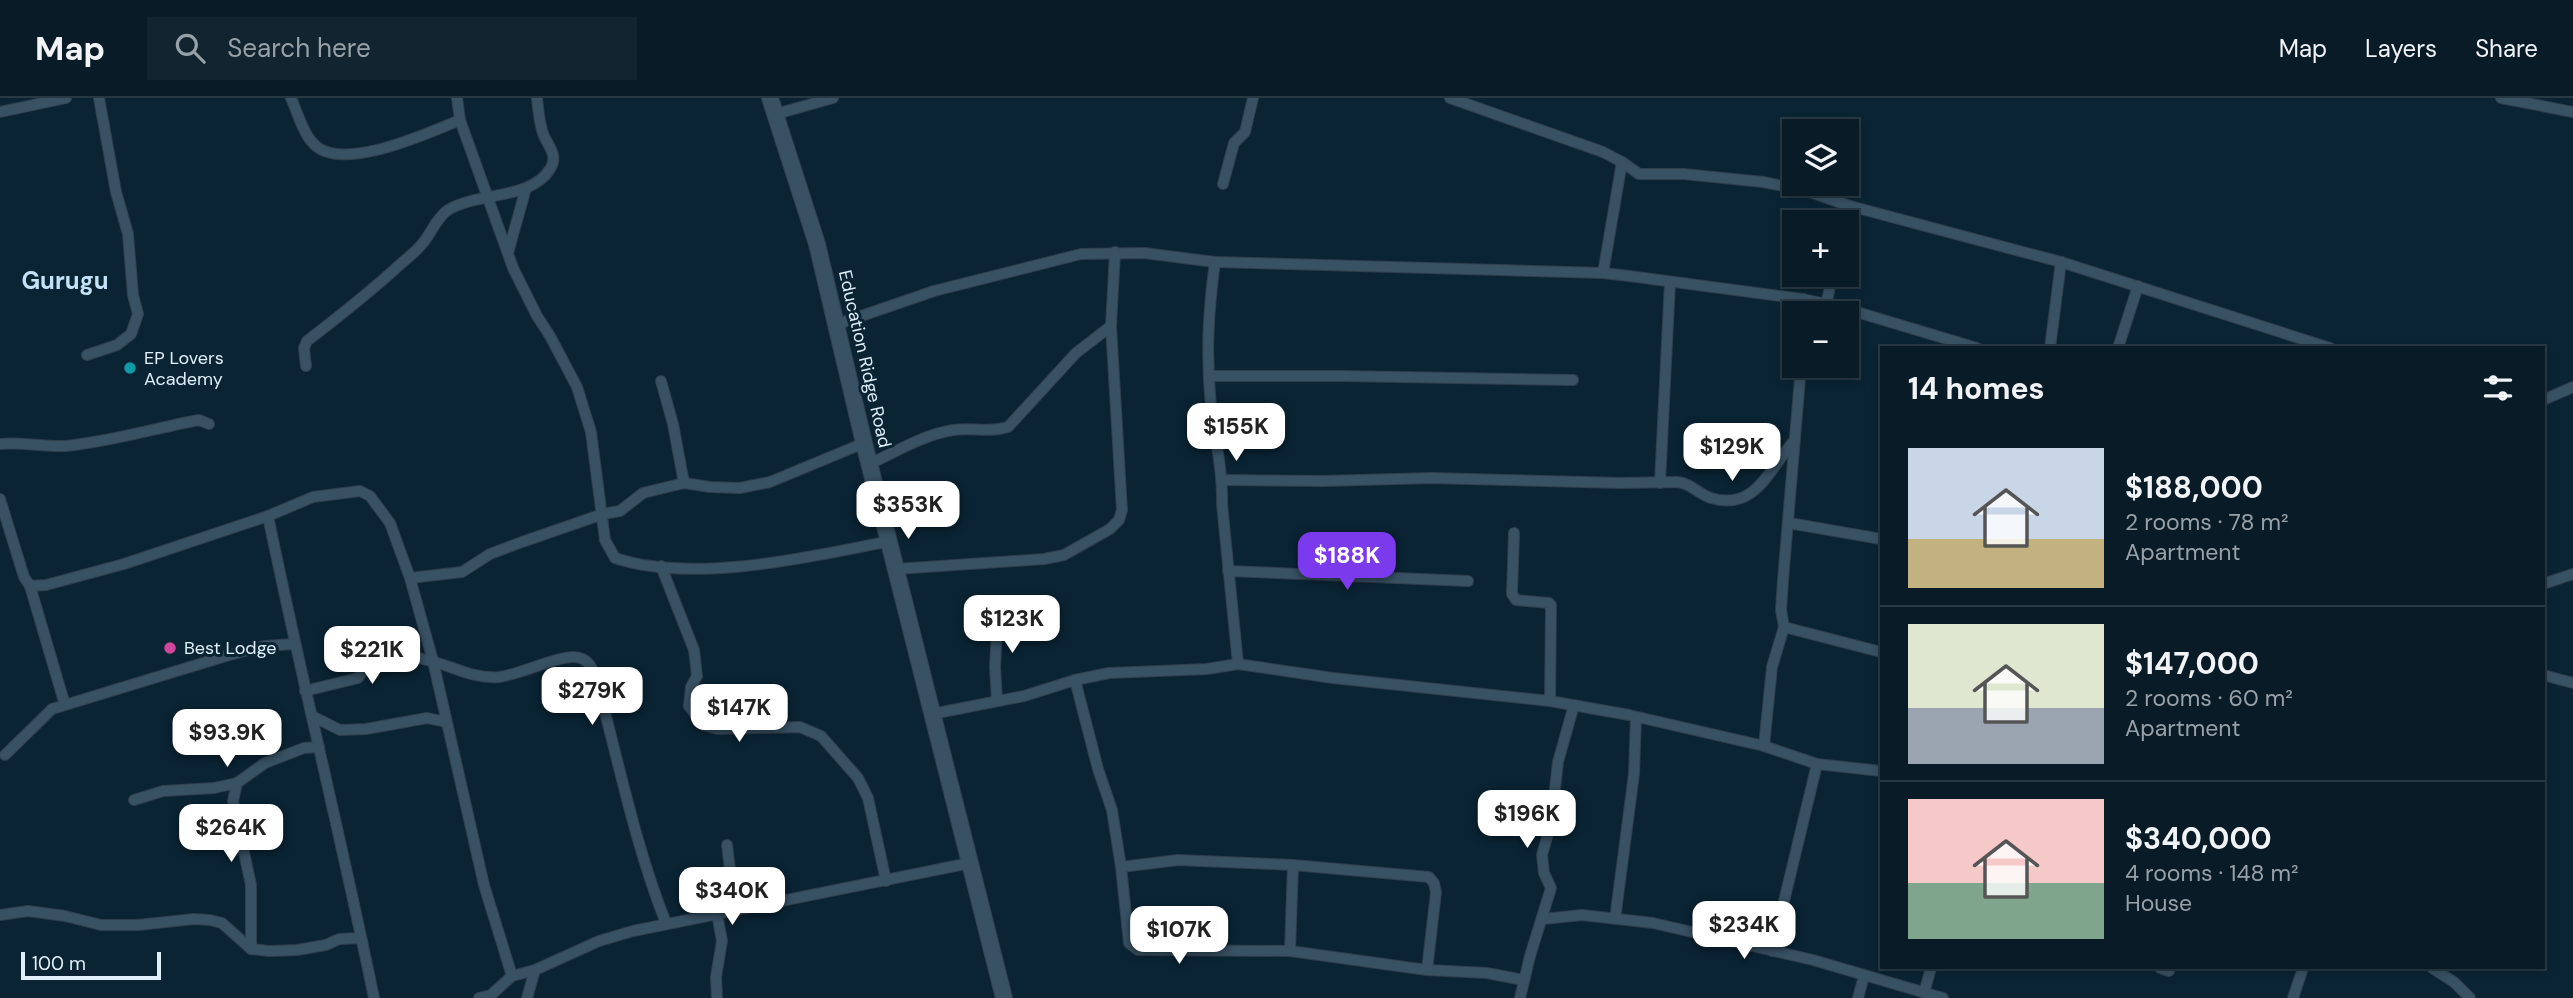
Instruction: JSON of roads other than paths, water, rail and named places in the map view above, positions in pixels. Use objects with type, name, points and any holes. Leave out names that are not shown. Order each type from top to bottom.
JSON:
[{"type":"main road","name":"Education Ridge Road","points":[[770,98],[817,244],[838,324],[864,443],[1004,998]]},
{"type":"street","points":[[0,112],[66,98]]},
{"type":"street","points":[[87,355],[117,345],[131,334],[138,314],[133,295],[128,234],[116,192],[99,98]]},
{"type":"street","points":[[291,98],[312,143],[326,153],[351,155],[405,142],[460,120]]},
{"type":"street","points":[[457,98],[460,120],[508,253],[537,316],[551,336],[578,387],[591,432],[606,540],[615,558],[630,563],[711,568],[794,561],[890,541]]},
{"type":"street","points":[[306,366],[304,348],[307,341],[364,297],[422,245],[441,216],[449,209],[540,182],[552,167],[553,157],[552,147],[542,133],[537,99],[550,98]]},
{"type":"street","points":[[776,114],[833,98]]},
{"type":"street","points":[[1223,184],[1234,143],[1245,132],[1253,98]]},
{"type":"street","points":[[1450,98],[1603,152],[1639,174],[1684,174],[1763,181],[1804,190],[1850,206],[2061,261],[2324,346]]},
{"type":"street","points":[[2501,98],[2573,112]]},
{"type":"street","points":[[1603,273],[1622,162]]},
{"type":"street","points":[[508,253],[526,188]]},
{"type":"street","points":[[1849,210],[1850,206]]},
{"type":"street","points":[[838,324],[958,285],[1081,254],[1115,252],[1215,261],[1603,273],[1812,301]]},
{"type":"street","points":[[896,569],[1044,559],[1064,555],[1110,529],[1119,520],[1122,500],[1118,457],[1119,425],[1111,326],[1115,252]]},
{"type":"street","points":[[1215,261],[1207,320],[1211,406],[1222,480],[1238,664]]},
{"type":"street","points":[[2050,346],[2061,261]]},
{"type":"street","points":[[1660,483],[1671,282]]},
{"type":"street","points":[[2120,346],[2138,286]]},
{"type":"street","points":[[1859,314],[1964,346]]},
{"type":"street","points":[[870,464],[926,437],[954,430],[1000,430],[1008,427],[1076,352],[1111,326]]},
{"type":"street","points":[[1210,376],[1573,380]]},
{"type":"street","points":[[1764,746],[1772,667],[1783,627],[1781,610],[1800,378]]},
{"type":"street","points":[[661,381],[673,424],[684,483]]},
{"type":"street","points":[[2545,399],[2573,387]]},
{"type":"street","points":[[0,444],[15,442],[37,446],[64,446],[199,420],[209,424]]},
{"type":"street","points":[[1222,480],[1432,478],[1686,483],[1711,498],[1741,498],[1751,495],[1763,483],[1784,451],[1795,440]]},
{"type":"street","points":[[410,578],[462,572],[490,554],[603,514],[620,511],[643,493],[684,483],[740,488],[770,482],[864,443]]},
{"type":"street","points":[[30,586],[46,585],[124,564],[268,516],[313,497],[360,491],[370,496],[390,523],[410,578],[433,661],[484,885],[512,976]]},
{"type":"street","points":[[0,499],[24,577],[30,586],[65,705]]},
{"type":"street","points":[[268,516],[374,998]]},
{"type":"street","points":[[1789,523],[1880,539]]},
{"type":"street","points":[[1514,533],[1512,594],[1516,600],[1551,605],[1550,701]]},
{"type":"street","points":[[661,566],[694,650],[697,676],[691,687],[689,706],[703,724],[717,729],[800,727],[821,736],[858,778],[868,798],[886,881]]},
{"type":"street","points":[[1228,572],[1468,581]]},
{"type":"street","points":[[2545,583],[2573,573]]},
{"type":"street","points":[[997,701],[995,667],[999,610]]},
{"type":"street","points":[[1783,627],[1880,652]]},
{"type":"street","points":[[5,755],[52,709],[226,656],[264,646],[295,644]]},
{"type":"street","points":[[305,691],[358,678],[369,662],[382,651],[433,661],[459,672],[484,677],[502,676],[573,657],[586,660],[592,666],[650,883],[666,923]]},
{"type":"street","points":[[932,714],[1024,696],[1075,680],[1109,673],[1207,669],[1238,664],[1333,678],[1550,701],[1764,746],[1817,764],[1880,771]]},
{"type":"street","points":[[2545,676],[2573,683]]},
{"type":"street","points":[[1075,680],[1098,769],[1112,810],[1129,943],[1138,950],[1290,951],[1427,970],[1486,973],[1524,980]]},
{"type":"street","points":[[1520,998],[1552,888],[1544,873],[1542,855],[1550,823],[1558,762],[1574,705]]},
{"type":"street","points":[[312,716],[340,730],[366,729],[427,718],[446,722]]},
{"type":"street","points":[[1615,919],[1634,774],[1636,717]]},
{"type":"street","points":[[134,800],[163,791],[214,788],[237,783],[265,763],[304,748],[319,747]]},
{"type":"street","points":[[1772,951],[1817,764]]},
{"type":"street","points":[[237,783],[233,801],[251,885],[251,949]]},
{"type":"street","points":[[727,845],[735,910]]},
{"type":"street","points":[[1121,867],[1178,860],[1429,877],[1436,892],[1427,970]]},
{"type":"street","points":[[479,998],[494,996],[512,976],[535,970],[599,940],[666,923],[970,863]]},
{"type":"street","points":[[1290,951],[1293,866]]},
{"type":"street","points":[[0,915],[28,911],[101,925],[210,920],[222,923],[251,949],[297,950],[326,945],[340,939],[361,939]]},
{"type":"street","points":[[717,914],[722,940],[716,977],[717,998]]},
{"type":"street","points":[[1543,919],[1583,915],[1653,923],[1813,960],[1942,998]]},
{"type":"street","points":[[1924,993],[1931,969]]},
{"type":"street","points":[[2293,998],[2303,969]]},
{"type":"street","points":[[2434,969],[2454,982],[2470,998]]},
{"type":"street","points":[[527,998],[535,970]]},
{"type":"street","points":[[1858,998],[1864,976]]},
{"type":"place","name":"EP Lovers Academy","points":[[130,368]]},
{"type":"place","name":"Best Lodge","points":[[170,648]]},
{"type":"district","name":"Gurugu","points":[[65,281]]}]
